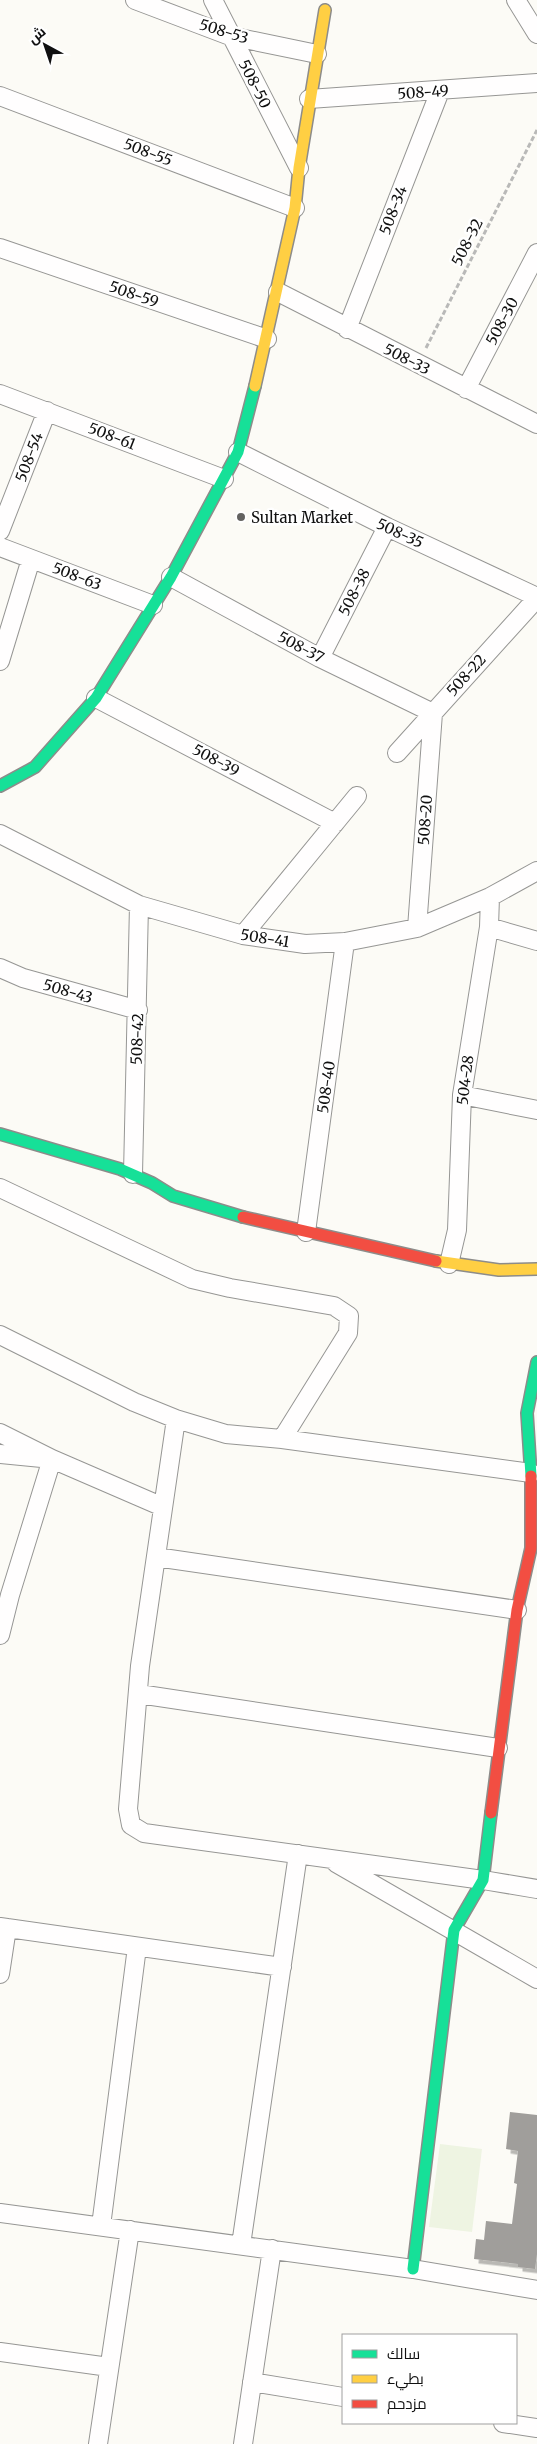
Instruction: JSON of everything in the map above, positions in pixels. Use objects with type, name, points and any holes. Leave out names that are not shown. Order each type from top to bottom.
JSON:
[{"type":"street","name":"508-53","points":[[135,0],[230,36],[317,54]]},
{"type":"street","name":"508-50","points":[[213,0],[299,168]]},
{"type":"street","points":[[516,0],[537,34]]},
{"type":"street","points":[[0,786],[35,767],[96,698],[171,577],[238,452],[278,292],[295,208],[309,99],[325,10]]},
{"type":"street","name":"508-49","points":[[309,99],[537,83]]},
{"type":"street","name":"508-34","points":[[347,329],[440,91]]},
{"type":"street","name":"508-55","points":[[0,96],[295,208]]},
{"type":"street","name":"508-59","points":[[0,248],[267,339]]},
{"type":"street","name":"508-30","points":[[466,389],[537,254]]},
{"type":"street","name":"508-33","points":[[278,292],[347,329],[537,424]]},
{"type":"street","name":"508-61","points":[[0,394],[224,479]]},
{"type":"street","name":"508-54","points":[[0,531],[47,411]]},
{"type":"street","name":"508-35","points":[[238,452],[387,527],[537,597]]},
{"type":"street","name":"508-38","points":[[320,658],[387,527]]},
{"type":"street","name":"508-63","points":[[0,547],[153,605]]},
{"type":"street","points":[[0,661],[31,559]]},
{"type":"street","name":"508-37","points":[[171,577],[320,658],[433,713]]},
{"type":"street","name":"508-22","points":[[397,753],[537,597]]},
{"type":"street","name":"508-39","points":[[96,698],[335,823]]},
{"type":"street","name":"508-20","points":[[416,928],[433,713]]},
{"type":"street","points":[[243,935],[357,796]]},
{"type":"street","name":"508-41","points":[[0,834],[139,905],[243,935],[305,944],[345,942],[416,928],[490,897],[537,871]]},
{"type":"street","name":"504-28","points":[[449,1264],[457,1230],[462,1095],[489,927],[490,897]]},
{"type":"street","name":"508-42","points":[[133,1174],[139,905]]},
{"type":"street","points":[[489,927],[537,941]]},
{"type":"street","name":"508-40","points":[[306,1232],[345,942]]},
{"type":"street","name":"508-43","points":[[0,968],[23,978],[138,1010]]},
{"type":"street","points":[[462,1095],[537,1110]]},
{"type":"street","points":[[0,1134],[133,1174],[184,1200],[306,1232],[449,1264],[499,1270],[537,1269]]},
{"type":"street","points":[[0,1188],[192,1280],[334,1306],[349,1316],[348,1333],[282,1439]]},
{"type":"street","points":[[0,1335],[134,1402],[176,1419],[226,1434],[282,1439],[531,1473]]},
{"type":"street","points":[[413,2268],[454,1930],[483,1880],[498,1748],[518,1610],[534,1549],[531,1473],[532,1414],[537,1362]]},
{"type":"street","points":[[176,1419],[140,1666],[128,1809],[131,1824],[144,1833],[537,1889]]},
{"type":"street","points":[[0,1433],[52,1459],[163,1507]]},
{"type":"street","points":[[0,1454],[52,1459]]},
{"type":"street","points":[[0,1635],[5,1594],[52,1459]]},
{"type":"street","points":[[156,1557],[518,1610]]},
{"type":"street","points":[[139,1694],[498,1748]]},
{"type":"street","points":[[241,2245],[298,1854]]},
{"type":"street","points":[[328,1858],[537,1979]]},
{"type":"street","points":[[0,1974],[4,1928],[282,1967]]},
{"type":"street","points":[[101,2226],[138,1947]]},
{"type":"street","points":[[0,2213],[413,2268],[537,2290]]},
{"type":"street","points":[[98,2444],[130,2230]]},
{"type":"street","points":[[243,2444],[272,2249]]},
{"type":"street","points":[[0,2352],[110,2368]]},
{"type":"street","points":[[252,2382],[342,2397]]},
{"type":"street","points":[[510,2424],[537,2428]]},
{"type":"path","name":"508-32","points":[[418,364],[537,130]]},
{"type":"green space","points":[[440,2144],[482,2149],[472,2232],[429,2227]]},
{"type":"building","points":[[510,2112],[537,2115],[537,2254],[535,2269],[518,2267],[518,2264],[474,2259],[476,2239],[484,2240],[486,2221],[512,2224],[517,2184],[514,2183],[518,2151],[506,2149]]},
{"type":"traffic: fast","points":[[0,786],[35,767],[96,698],[171,577],[238,452],[255,386]]},
{"type":"traffic: fast","points":[[0,1134],[120,1169],[152,1183],[173,1196],[243,1217]]},
{"type":"traffic: fast","points":[[531,1476],[527,1413],[537,1362]]},
{"type":"traffic: fast","points":[[413,2269],[454,1930],[483,1880],[491,1813]]},
{"type":"traffic: slow","points":[[255,386],[295,208],[299,168],[325,10]]},
{"type":"traffic: slow","points":[[436,1261],[499,1270],[537,1269]]},
{"type":"traffic: jam","points":[[243,1217],[436,1261]]},
{"type":"traffic: jam","points":[[491,1813],[517,1610],[531,1548],[531,1476]]},
{"type":"place","name":"Sultan Market","points":[[241,517]]}]
